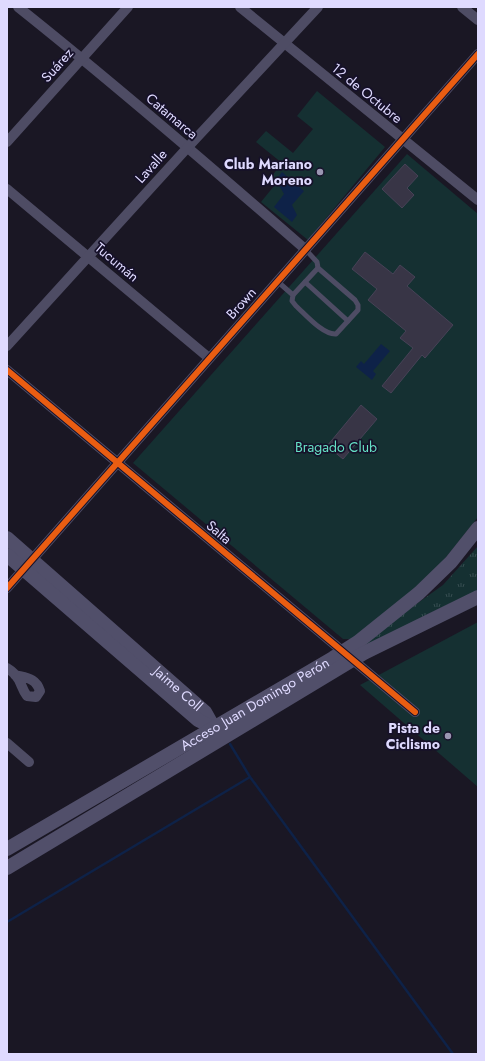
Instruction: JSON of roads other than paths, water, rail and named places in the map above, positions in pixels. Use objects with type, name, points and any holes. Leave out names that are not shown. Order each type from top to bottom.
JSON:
[{"type":"main road","name":"Acceso Juan Domingo Perón","points":[[7,868],[225,737],[349,656],[358,642],[424,589],[451,562],[478,528]]},
{"type":"main road","name":"Jaime Coll","points":[[7,538],[28,565],[205,712],[214,728],[225,737]]},
{"type":"main road","name":"Jaime Coll","points":[[7,556],[28,565]]},
{"type":"main road","name":"Acceso Juan Domingo Perón","points":[[7,849],[214,728],[349,656],[364,653],[478,597]]},
{"type":"street","name":"Catamarca","points":[[18,7],[82,58],[188,147],[305,249]]},
{"type":"street","name":"Suárez","points":[[7,142],[128,7]]},
{"type":"street","name":"12 de Octubre","points":[[240,7],[478,200]]},
{"type":"street","name":"Lavalle","points":[[7,346],[318,7]]},
{"type":"street","points":[[462,7],[478,20]]},
{"type":"street","name":"Brown","points":[[7,588],[116,462],[478,54]]},
{"type":"street","name":"Tucumán","points":[[7,189],[209,358]]},
{"type":"street","name":"Salta","points":[[7,370],[415,712]]},
{"type":"street","points":[[7,668],[15,675]]},
{"type":"street","points":[[7,743],[28,762]]},
{"type":"lane","points":[[305,249],[317,262],[318,268],[355,300],[358,305],[358,310],[336,334],[325,332],[292,301],[293,295],[318,268]]},
{"type":"lane","points":[[277,281],[293,295]]},
{"type":"lane","points":[[305,282],[348,321]]},
{"type":"water","points":[[282,172],[304,191],[292,205],[297,215],[292,222],[274,207],[284,194],[276,180]]},
{"type":"water","points":[[381,344],[390,351],[373,371],[376,374],[372,380],[356,367],[361,361],[364,364]]},
{"type":"waterway","points":[[230,744],[250,777],[453,1054]]},
{"type":"waterway","points":[[7,922],[250,777]]},
{"type":"place","name":"Club Mariano Moreno","points":[[320,172]]},
{"type":"place","name":"Pista de Ciclismo","points":[[448,736]]},
{"type":"park label","name":"Bragado Club","points":[[336,447]]}]
